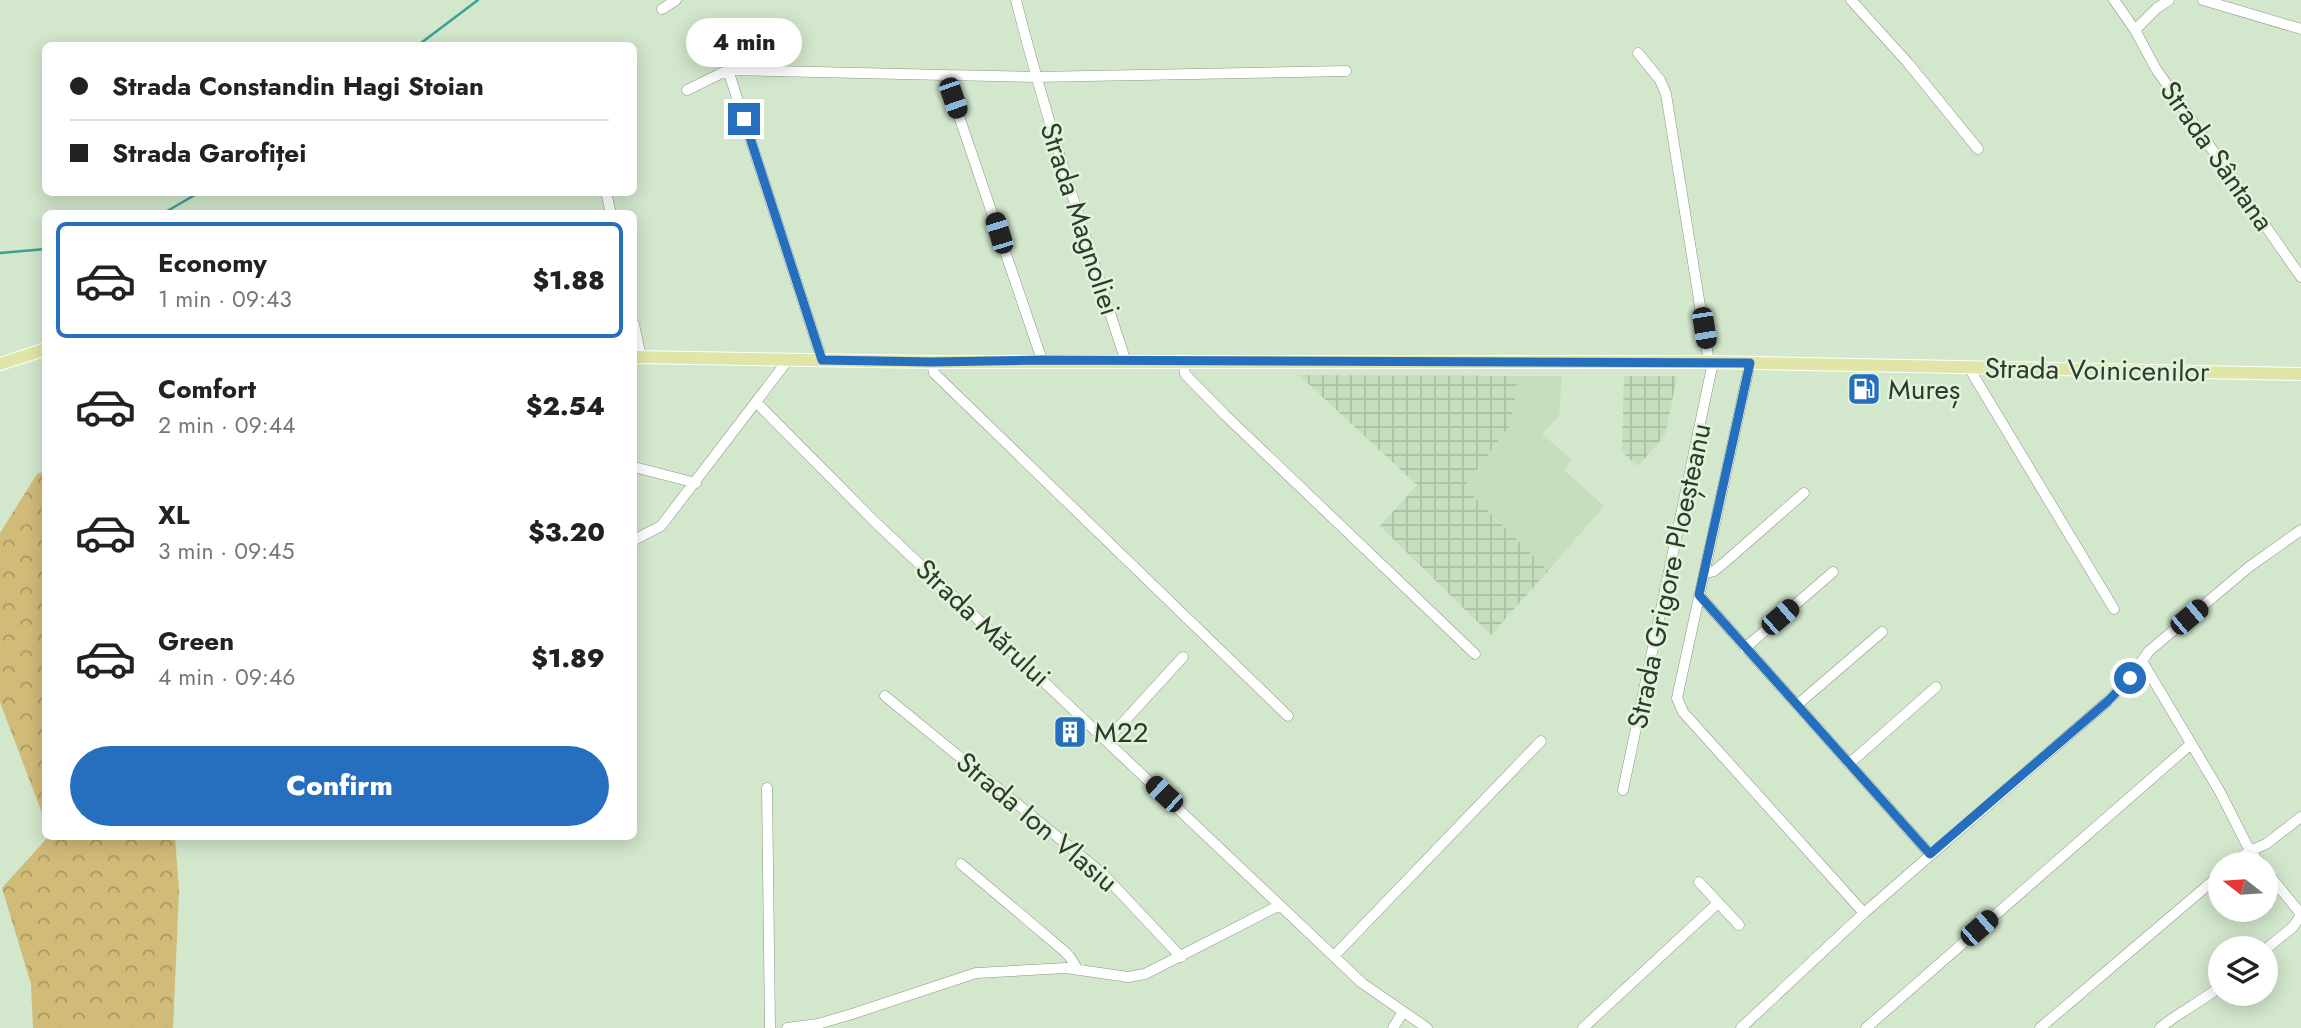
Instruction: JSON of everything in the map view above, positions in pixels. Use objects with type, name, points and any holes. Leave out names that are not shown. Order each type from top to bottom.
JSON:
[{"type":"main road","points":[[0,364],[42,350]]},
{"type":"main road","name":"Strada Voinicenilor","points":[[637,357],[932,362],[1711,362],[2301,374]]},
{"type":"street","points":[[662,9],[676,0]]},
{"type":"street","name":"Strada Magnoliei","points":[[1016,0],[1060,160],[1126,362]]},
{"type":"street","points":[[1851,0],[1908,63],[1978,149]]},
{"type":"street","name":"Strada Sântana","points":[[2114,0],[2135,30],[2156,69],[2301,277]]},
{"type":"street","points":[[2135,30],[2169,0]]},
{"type":"street","points":[[2203,0],[2301,29]]},
{"type":"street","points":[[1638,52],[1660,80],[1667,94],[1711,362]]},
{"type":"street","points":[[687,90],[728,71],[1035,77],[1346,71]]},
{"type":"street","points":[[728,71],[822,360]]},
{"type":"street","points":[[945,75],[1042,360]]},
{"type":"street","points":[[637,539],[653,532],[667,519],[788,360]]},
{"type":"street","points":[[932,362],[934,373],[1288,716]]},
{"type":"street","points":[[1183,362],[1185,374],[1225,415],[1475,654]]},
{"type":"street","name":"Strada Grigore Ploeșteanu","points":[[1623,790],[1711,362]]},
{"type":"street","points":[[1750,363],[1677,698],[1683,712],[1864,912]]},
{"type":"street","points":[[1969,368],[2114,609]]},
{"type":"street","name":"Strada Mărului","points":[[757,402],[874,522],[1362,983],[1427,1028]]},
{"type":"street","points":[[637,468],[696,483]]},
{"type":"street","points":[[1704,573],[1714,571],[1726,562],[1804,493]]},
{"type":"street","points":[[1741,1028],[1864,912],[2108,701],[2130,678],[2149,651],[2219,592],[2301,530]]},
{"type":"street","points":[[1745,648],[1833,572]]},
{"type":"street","points":[[1699,595],[1930,854]]},
{"type":"street","points":[[1797,705],[1882,632]]},
{"type":"street","points":[[1107,740],[1183,657]]},
{"type":"street","points":[[2142,661],[2220,792],[2250,851],[2266,844],[2301,817]]},
{"type":"street","points":[[1849,764],[1936,687]]},
{"type":"street","name":"Strada Ion Vlasiu","points":[[885,696],[1103,874],[1181,957]]},
{"type":"street","points":[[1334,956],[1541,741]]},
{"type":"street","points":[[1866,1028],[2192,744]]},
{"type":"street","points":[[767,789],[770,1028]]},
{"type":"street","points":[[961,864],[1063,950],[1078,970]]},
{"type":"street","points":[[1699,882],[1739,925]]},
{"type":"street","points":[[2040,1028],[2208,885]]},
{"type":"street","points":[[2278,886],[2301,914],[2293,927],[2278,939]]},
{"type":"street","points":[[1583,1028],[1718,903]]},
{"type":"street","points":[[787,1028],[818,1024],[976,973],[1049,968],[1128,977],[1146,974],[1280,905]]},
{"type":"street","points":[[2160,1028],[2208,997]]},
{"type":"street","points":[[1394,1028],[1403,1012]]},
{"type":"shaded area","points":[[1299,375],[1518,376],[1511,424],[1464,487],[1548,571],[1491,635],[1380,526],[1417,485]]},
{"type":"shaded area","points":[[1518,376],[1562,376],[1559,416],[1542,434],[1572,460],[1564,470],[1604,506],[1548,571],[1464,487],[1511,424]]},
{"type":"shaded area","points":[[1624,376],[1677,376],[1665,435],[1638,466],[1622,452]]},
{"type":"green space","points":[[42,472],[42,813],[0,702],[0,533],[37,474]]},
{"type":"green space","points":[[45,840],[175,840],[179,891],[173,1028],[33,1028],[31,984],[2,888]]},
{"type":"waterway","points":[[422,42],[478,0]]},
{"type":"waterway","points":[[169,210],[193,196]]},
{"type":"waterway","points":[[0,253],[42,249]]},
{"type":"place","name":"Mureș","points":[[1864,389]]},
{"type":"place","name":"M22","points":[[1070,732]]},
{"type":"route","points":[[744,119],[822,360],[1750,363],[1699,595],[1930,854],[2108,701],[2130,678]]}]
